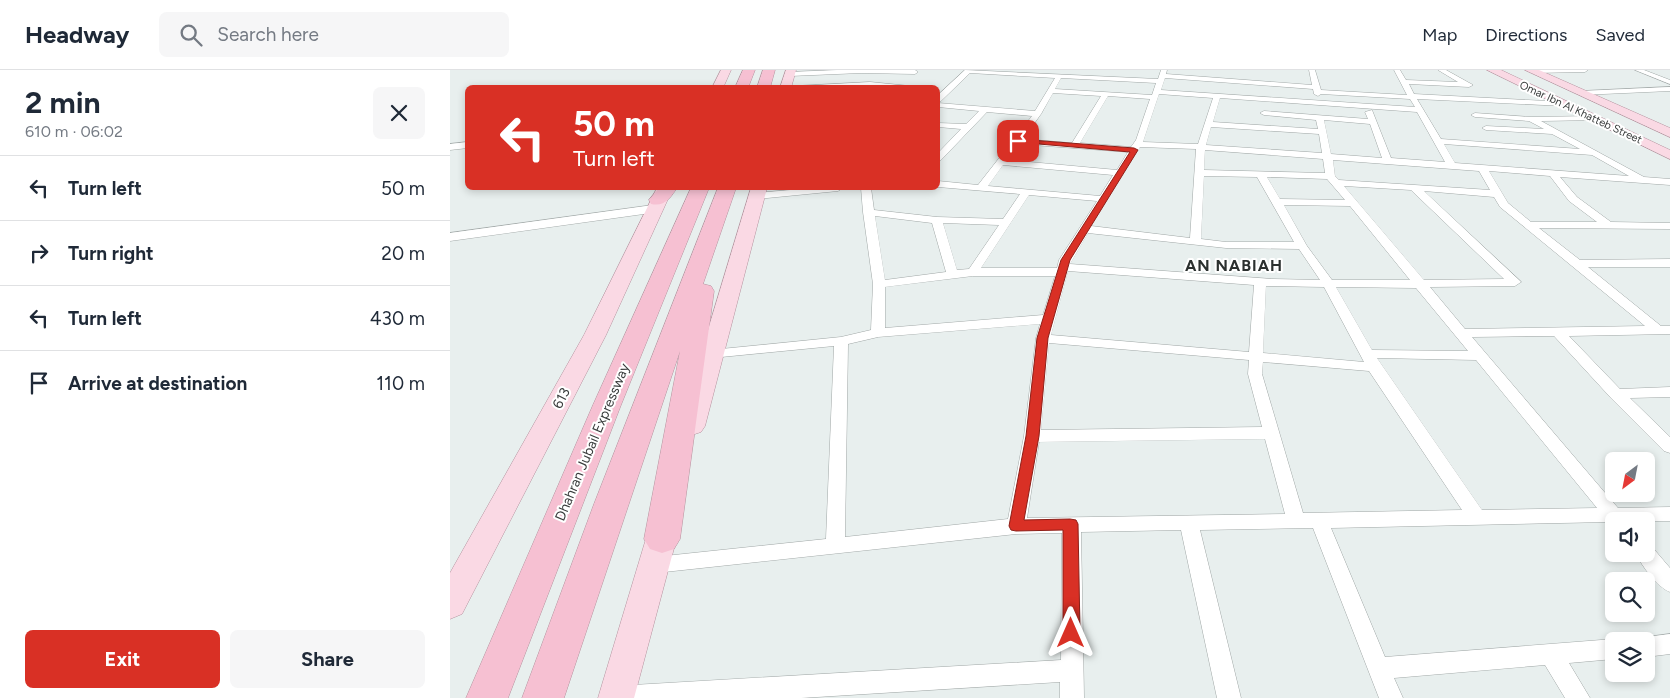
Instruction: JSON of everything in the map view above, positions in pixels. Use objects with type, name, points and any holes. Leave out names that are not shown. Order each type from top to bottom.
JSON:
[{"type":"highway","points":[[743,85],[748,70]]},
{"type":"highway","points":[[764,85],[769,70]]},
{"type":"highway","name":"Dhahran Jubail Expressway","points":[[487,698],[607,405],[699,190]]},
{"type":"highway","points":[[543,698],[610,504],[726,190]]},
{"type":"highway","points":[[658,552],[714,223]]},
{"type":"main road","points":[[718,85],[726,70]]},
{"type":"main road","name":"Omar Ibn Al Khatteb Street","points":[[1492,70],[1670,155]]},
{"type":"main road","name":"Omar Ibn Al Khatteb Street","points":[[1532,71],[1670,133]]},
{"type":"main road","points":[[786,85],[791,72]]},
{"type":"main road","points":[[616,698],[758,192]]},
{"type":"main road","name":"613","points":[[450,604],[594,335],[661,196]]},
{"type":"street","points":[[940,97],[969,70],[1160,83],[1272,80],[1317,89],[1361,94],[1564,104]]},
{"type":"street","points":[[1111,79],[1116,70]]},
{"type":"street","points":[[1312,70],[1321,103]]},
{"type":"street","points":[[1397,70],[1452,166]]},
{"type":"street","points":[[1434,70],[1454,70]]},
{"type":"street","points":[[1442,70],[1498,100]]},
{"type":"street","points":[[1532,71],[1585,70]]},
{"type":"street","points":[[1638,70],[1670,82]]},
{"type":"street","points":[[791,72],[916,71]]},
{"type":"street","points":[[852,85],[900,85],[916,71]]},
{"type":"street","points":[[982,188],[999,162],[1018,141],[1037,114],[1059,76]]},
{"type":"street","points":[[1404,82],[1477,89]]},
{"type":"street","points":[[1016,526],[1032,436],[1042,338],[1065,260],[1136,147],[1160,83]]},
{"type":"street","points":[[1050,91],[1106,94],[1160,83],[1217,96],[1420,110]]},
{"type":"street","points":[[940,88],[948,90]]},
{"type":"street","points":[[1581,93],[1670,89]]},
{"type":"street","points":[[1656,90],[1670,95]]},
{"type":"street","points":[[1075,145],[1106,94]]},
{"type":"street","points":[[1361,94],[1388,162]]},
{"type":"street","points":[[1195,242],[1201,173],[1201,147],[1217,96]]},
{"type":"street","points":[[1264,99],[1264,127]]},
{"type":"street","points":[[1462,99],[1500,146]]},
{"type":"street","points":[[940,105],[1037,114]]},
{"type":"street","points":[[942,148],[968,127],[985,109]]},
{"type":"street","points":[[1264,113],[1373,122]]},
{"type":"street","points":[[1475,115],[1531,119],[1594,118]]},
{"type":"street","points":[[1320,118],[1334,180],[1351,203],[1611,512]]},
{"type":"street","points":[[1531,119],[1646,181]]},
{"type":"street","points":[[1208,124],[1322,132]]},
{"type":"street","points":[[940,125],[968,127]]},
{"type":"street","points":[[1486,128],[1555,132]]},
{"type":"street","points":[[1018,141],[1075,145],[1201,147],[1670,182]]},
{"type":"street","points":[[1437,141],[1594,153]]},
{"type":"street","points":[[450,147],[465,145]]},
{"type":"street","points":[[999,162],[1120,173]]},
{"type":"street","points":[[1482,168],[1504,205],[1577,264],[1664,330]]},
{"type":"street","points":[[1201,173],[1334,180],[1497,194]]},
{"type":"street","points":[[1553,174],[1573,199],[1608,225]]},
{"type":"street","points":[[1261,175],[1302,246],[1328,283],[1371,361],[1477,518]]},
{"type":"street","points":[[940,184],[1104,199]]},
{"type":"street","points":[[879,284],[973,272],[1063,270],[1260,282],[1420,284],[1515,282],[1414,187]]},
{"type":"street","points":[[758,192],[798,190]]},
{"type":"street","points":[[866,190],[879,284],[878,333]]},
{"type":"street","points":[[973,272],[1027,191]]},
{"type":"street","points":[[450,237],[661,196]]},
{"type":"street","points":[[1277,202],[1351,203]]},
{"type":"street","points":[[868,212],[937,220],[1007,222]]},
{"type":"street","points":[[937,220],[953,276]]},
{"type":"street","points":[[1528,225],[1670,226]]},
{"type":"street","points":[[1085,229],[1226,245],[1302,246]]},
{"type":"street","points":[[1577,264],[1670,263]]},
{"type":"street","points":[[1260,282],[1255,374],[1296,521]]},
{"type":"street","points":[[711,354],[841,341],[878,333],[1047,320]]},
{"type":"street","points":[[1461,333],[1664,330]]},
{"type":"street","points":[[1558,332],[1616,394],[1670,447]]},
{"type":"street","points":[[1042,338],[1256,358],[1371,361],[1480,356]]},
{"type":"street","points":[[835,544],[841,341]]},
{"type":"street","points":[[1616,394],[1670,392]]},
{"type":"street","points":[[1032,436],[1271,433]]},
{"type":"street","points":[[1655,515],[1670,514]]},
{"type":"street","points":[[658,552],[835,544],[1016,526],[1070,524],[1605,518]]},
{"type":"street","points":[[1319,520],[1381,668],[1391,698]]},
{"type":"street","points":[[1189,522],[1228,698]]},
{"type":"street","points":[[1070,524],[1072,698]]},
{"type":"street","points":[[1653,562],[1670,583]]},
{"type":"street","points":[[1655,645],[1670,644]]},
{"type":"street","points":[[1381,668],[1605,651]]},
{"type":"street","points":[[1551,655],[1578,698]]},
{"type":"street","points":[[616,698],[1072,670]]},
{"type":"district","name":"AN NABIAH","points":[[1234,265]]},
{"type":"route","points":[[1018,141],[1134,150],[1065,260],[1042,338],[1032,436],[1016,526],[1070,524],[1071,633]]}]
